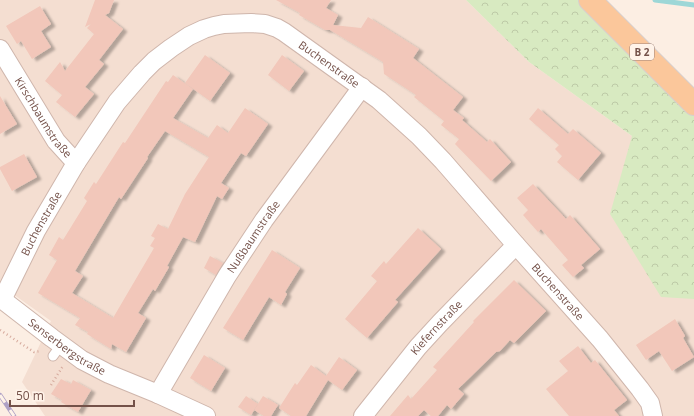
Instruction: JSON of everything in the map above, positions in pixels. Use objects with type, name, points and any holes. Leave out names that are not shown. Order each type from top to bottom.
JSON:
[{"type":"main road","name":"B 2","points":[[590,0],[694,104]]},
{"type":"street","name":"Buchenstraße","points":[[1,299],[36,231],[76,163],[117,102],[142,73],[154,61],[171,48],[188,36],[204,29],[224,24],[264,24],[284,32],[362,87],[379,100],[419,136],[443,161],[617,360],[650,402],[653,416]]},
{"type":"street","name":"Kirschbaumstraße","points":[[0,49],[56,141],[76,163]]},
{"type":"street","name":"Nußbaumstraße","points":[[158,394],[227,276],[264,220],[362,87]]},
{"type":"street","name":"Kiefernstraße","points":[[363,416],[418,347],[516,245]]},
{"type":"street","name":"Senserbergstraße","points":[[1,299],[55,346],[109,374],[206,416]]},
{"type":"path","points":[[0,330],[34,352],[42,351],[55,346]]},
{"type":"path","points":[[51,385],[65,362]]},
{"type":"shaded area","points":[[0,0],[466,0],[529,62],[632,136],[694,232],[694,416],[45,416],[22,382],[51,321],[0,283]]},
{"type":"green space","points":[[466,0],[580,0],[694,114],[694,299],[661,297],[610,214],[632,136],[529,62]]},
{"type":"building","points":[[95,0],[114,0],[109,13],[105,15],[123,29],[99,60],[104,64],[85,87],[94,94],[75,117],[56,102],[62,95],[45,81],[60,62],[65,71],[94,34],[87,28],[91,24],[85,27]]},
{"type":"building","points":[[276,0],[331,0],[326,8],[338,15],[333,25],[361,28],[368,17],[419,49],[413,58],[463,97],[453,110],[464,118],[462,120],[487,142],[490,139],[511,162],[491,181],[455,144],[459,139],[441,125],[444,121],[414,97],[416,95],[384,74],[383,62],[330,30],[325,30],[299,15],[300,13]]},
{"type":"building","points":[[40,6],[51,24],[41,31],[51,47],[32,59],[21,41],[17,44],[6,26]]},
{"type":"building","points":[[205,55],[230,73],[210,101],[185,83]]},
{"type":"building","points":[[282,55],[304,71],[289,91],[268,75]]},
{"type":"building","points":[[173,75],[193,89],[173,118],[208,138],[217,125],[228,133],[245,108],[268,124],[246,156],[241,153],[221,183],[229,188],[222,199],[217,196],[195,242],[183,237],[167,266],[169,267],[155,291],[153,289],[138,313],[146,318],[126,352],[112,344],[111,349],[87,334],[88,332],[75,325],[80,318],[38,293],[57,260],[49,255],[59,237],[63,240],[87,201],[84,198],[94,182],[96,184],[123,142],[125,143],[166,81],[168,82]],"holes":[[[165,131],[209,157],[185,194],[168,229],[158,224],[151,236],[155,238],[150,246],[154,248],[113,318],[72,293],[83,276],[75,271],[119,197],[121,199]]]},
{"type":"building","points":[[0,96],[17,124],[0,134]]},
{"type":"building","points":[[538,108],[568,134],[573,129],[601,153],[578,180],[557,162],[562,156],[555,149],[559,145],[529,119]]},
{"type":"building","points":[[24,154],[37,177],[12,191],[0,167]]},
{"type":"building","points":[[533,184],[566,219],[570,215],[600,249],[581,265],[584,268],[573,277],[562,265],[568,260],[541,229],[538,232],[523,215],[528,210],[517,198]]},
{"type":"building","points":[[418,228],[441,249],[395,300],[398,302],[367,338],[345,319],[377,281],[371,276],[384,261],[386,264]]},
{"type":"building","points":[[272,250],[300,268],[285,292],[287,294],[281,305],[269,297],[243,340],[223,328]]},
{"type":"building","points":[[210,256],[223,263],[216,275],[204,268]]},
{"type":"building","points":[[514,280],[546,311],[514,343],[510,340],[458,389],[464,394],[451,409],[447,405],[438,416],[431,416],[424,410],[418,416],[390,416],[408,395],[411,399],[437,370],[433,367],[474,322],[473,321]]},
{"type":"building","points":[[675,319],[685,336],[683,338],[694,357],[672,371],[659,351],[646,360],[636,345]]},
{"type":"building","points":[[578,346],[591,363],[595,360],[627,400],[614,410],[619,416],[569,416],[546,389],[568,371],[559,361]]},
{"type":"building","points":[[204,355],[225,368],[211,391],[190,378]]},
{"type":"building","points":[[339,357],[357,370],[342,390],[328,380],[306,416],[291,416],[279,408],[295,383],[297,385],[311,365],[326,376]]},
{"type":"building","points":[[61,379],[71,384],[73,380],[91,390],[78,412],[51,394]]},
{"type":"building","points":[[246,396],[258,404],[251,415],[238,407]]},
{"type":"building","points":[[263,396],[278,405],[271,416],[264,416],[254,410]]},
{"type":"waterway","points":[[655,0],[694,5]]},
{"type":"railway","points":[[0,395],[14,416]]}]
